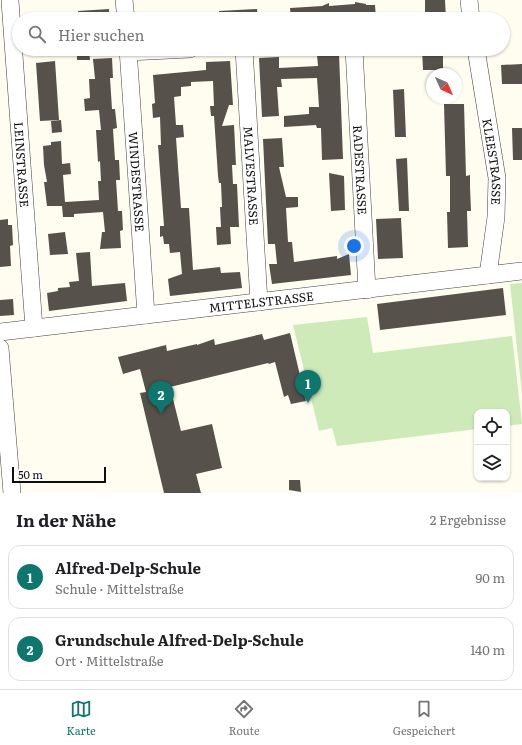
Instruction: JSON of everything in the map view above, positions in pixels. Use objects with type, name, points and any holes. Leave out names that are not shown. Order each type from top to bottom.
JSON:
[{"type":"street","points":[[124,0],[125,12]]},
{"type":"street","points":[[469,0],[470,12]]},
{"type":"street","name":"LEINSTRASSE","points":[[9,1],[12,40]]},
{"type":"street","name":"LEINSTRASSE","points":[[13,56],[34,328]]},
{"type":"street","name":"WINDESTRASSE","points":[[128,56],[146,315]]},
{"type":"street","name":"MALVESTRASSE","points":[[244,56],[259,302]]},
{"type":"street","name":"RADESTRASSE","points":[[354,56],[366,290]]},
{"type":"street","name":"KLEESTRASSE","points":[[477,56],[497,178],[496,217],[488,275]]},
{"type":"street","name":"MITTELSTRASSE","points":[[0,332],[522,271]]},
{"type":"street","points":[[0,348],[12,493]]},
{"type":"green space","points":[[522,283],[522,394],[510,284]]},
{"type":"green space","points":[[367,317],[373,353],[512,336],[522,424],[510,426],[510,409],[474,409],[474,429],[337,446],[332,428],[319,431],[293,325]]},
{"type":"building","points":[[425,0],[445,0],[446,12],[425,12]]},
{"type":"building","points":[[355,2],[366,5],[375,5],[376,12],[290,12],[290,8],[322,6],[329,3],[329,6],[355,4]]},
{"type":"building","points":[[109,9],[109,12],[78,11]]},
{"type":"building","points":[[257,9],[257,12],[219,12]]},
{"type":"building","points":[[77,56],[90,56],[90,60],[77,60]]},
{"type":"building","points":[[317,56],[339,56],[343,159],[322,160],[321,128],[317,128],[316,125],[284,127],[284,116],[309,114],[309,107],[319,107],[317,78],[281,79],[282,87],[277,87],[279,116],[262,117],[259,58],[279,57],[279,68],[318,66]]},
{"type":"building","points":[[422,56],[443,56],[443,68],[426,68],[426,70],[423,70]]},
{"type":"building","points":[[112,58],[113,78],[110,78],[112,109],[115,109],[117,128],[113,129],[115,160],[119,160],[120,180],[116,180],[118,211],[122,211],[123,230],[120,231],[121,248],[100,249],[102,232],[105,232],[103,212],[74,214],[74,217],[63,217],[62,206],[47,206],[44,182],[47,182],[43,146],[51,145],[51,142],[61,141],[62,164],[70,163],[71,174],[63,175],[65,202],[99,200],[98,181],[101,181],[96,130],[101,130],[99,110],[85,111],[84,99],[90,98],[89,79],[95,79],[93,59]]},
{"type":"building","points":[[55,61],[59,120],[40,121],[36,63]]},
{"type":"building","points":[[230,61],[233,105],[229,105],[222,126],[234,125],[236,165],[232,165],[233,184],[237,184],[239,227],[230,227],[231,244],[217,245],[216,227],[221,227],[220,207],[222,207],[221,183],[219,183],[218,176],[214,116],[211,116],[210,106],[214,106],[213,81],[191,82],[191,86],[181,87],[181,96],[174,97],[176,125],[183,125],[184,137],[176,138],[181,208],[189,208],[193,270],[220,267],[221,273],[240,272],[242,288],[170,296],[168,279],[182,274],[180,252],[170,253],[169,244],[164,244],[163,236],[160,237],[160,226],[164,226],[158,145],[161,145],[160,117],[153,118],[152,104],[155,103],[153,75],[206,70],[206,62]]},
{"type":"building","points":[[522,64],[522,84],[502,84],[501,65]]},
{"type":"building","points":[[404,89],[406,137],[395,137],[393,90]]},
{"type":"building","points":[[444,104],[464,104],[466,176],[470,175],[471,211],[467,211],[468,247],[448,248],[447,212],[450,212],[450,176],[446,176]]},
{"type":"building","points":[[61,120],[62,132],[52,133],[51,121]]},
{"type":"building","points":[[512,128],[522,128],[522,160],[513,160]]},
{"type":"building","points":[[282,138],[284,167],[279,167],[286,197],[298,197],[298,207],[286,208],[288,242],[292,242],[294,262],[337,256],[337,259],[349,254],[351,275],[272,284],[269,264],[277,264],[275,244],[268,244],[263,139]]},
{"type":"building","points":[[407,158],[409,211],[399,211],[396,159]]},
{"type":"building","points":[[329,173],[344,176],[345,210],[331,211]]},
{"type":"building","points":[[401,218],[403,258],[378,259],[376,219]]},
{"type":"building","points":[[8,219],[8,225],[12,225],[13,245],[10,246],[11,266],[0,267],[0,220]]},
{"type":"building","points":[[65,232],[68,254],[50,255],[48,234]]},
{"type":"building","points":[[90,252],[92,286],[125,283],[127,301],[49,311],[47,293],[58,291],[58,288],[70,287],[69,282],[79,281],[76,253]]},
{"type":"building","points":[[503,288],[506,315],[380,330],[377,304]]},
{"type":"building","points":[[13,299],[14,315],[0,316],[0,300]]},
{"type":"building","points":[[290,333],[306,401],[291,404],[288,395],[284,397],[275,362],[170,387],[181,431],[212,424],[222,468],[196,474],[201,493],[164,493],[140,393],[146,392],[140,369],[123,374],[118,357],[166,345],[167,351],[197,345],[214,339],[215,345],[262,334],[264,340]]},
{"type":"building","points":[[289,480],[300,480],[301,492],[289,490]]},
{"type":"place","name":"Alfred-Delp-Schule","points":[[308,403]]},
{"type":"place","name":"Grundschule Alfred-Delp-Schule","points":[[161,414]]}]
